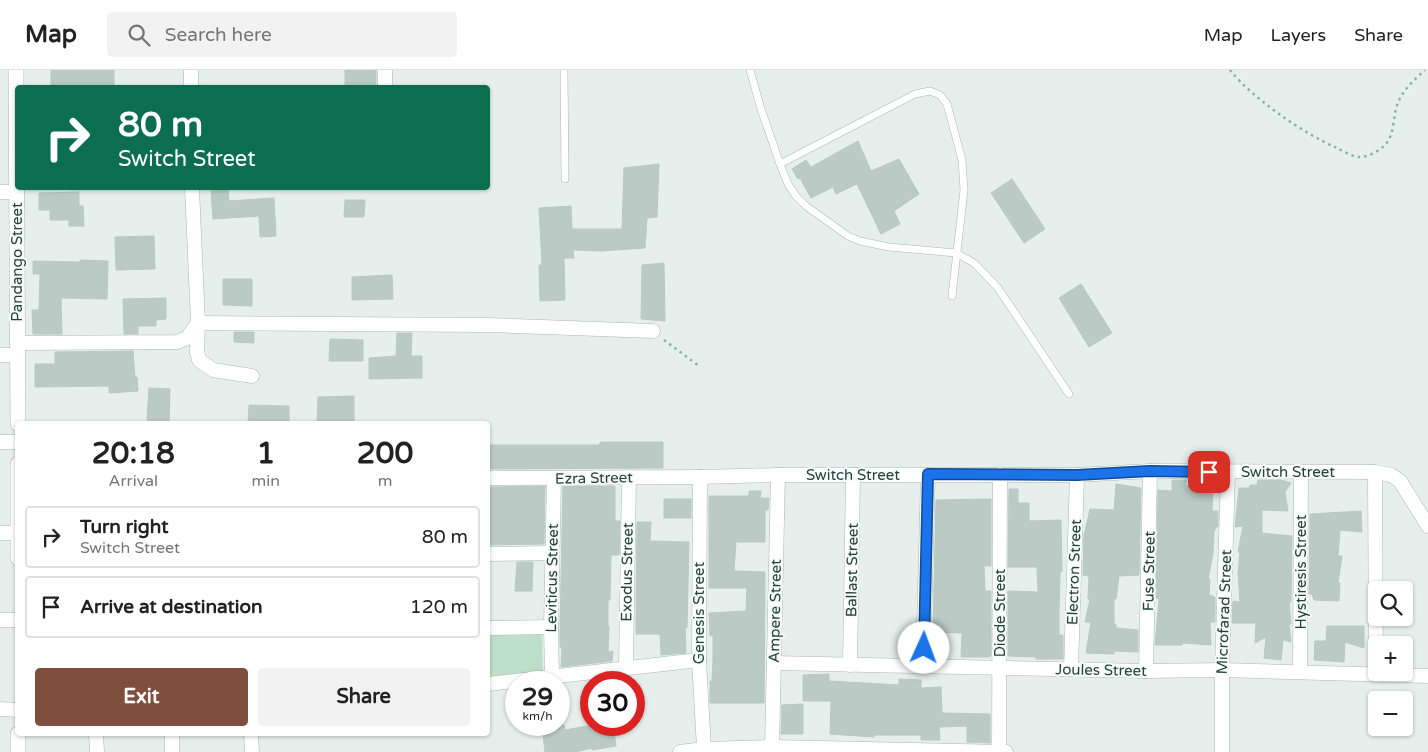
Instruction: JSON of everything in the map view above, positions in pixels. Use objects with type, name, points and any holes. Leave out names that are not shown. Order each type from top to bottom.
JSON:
[{"type":"street","name":"Pandango Street","points":[[16,70],[16,85]]},
{"type":"street","points":[[191,70],[191,85]]},
{"type":"street","points":[[384,70],[385,85]]},
{"type":"street","points":[[192,190],[198,323],[197,352],[199,360],[213,370],[252,376]]},
{"type":"street","points":[[0,192],[16,192]]},
{"type":"street","name":"Pandango Street","points":[[16,192],[18,421]]},
{"type":"street","points":[[198,323],[487,325],[653,331]]},
{"type":"street","points":[[0,355],[17,349],[176,342],[187,338],[198,323]]},
{"type":"street","points":[[0,442],[15,442]]},
{"type":"street","name":"Switch Street","points":[[700,477],[778,474],[1077,475],[1150,471],[1375,472],[1391,474],[1400,481],[1428,526]]},
{"type":"street","name":"Fuse Street","points":[[1146,671],[1150,471]]},
{"type":"street","name":"Microfarad Street","points":[[1222,752],[1222,670],[1228,472]]},
{"type":"street","name":"Hystiresis Street","points":[[1300,672],[1301,472]]},
{"type":"street","points":[[1375,472],[1376,636]]},
{"type":"street","name":"Ampere Street","points":[[772,747],[778,474]]},
{"type":"street","points":[[923,667],[928,474]]},
{"type":"street","name":"Diode Street","points":[[998,752],[1000,474]]},
{"type":"street","name":"Ballast Street","points":[[850,665],[854,475]]},
{"type":"street","name":"Electron Street","points":[[1071,669],[1077,475]]},
{"type":"street","name":"Exodus Street","points":[[626,667],[629,477]]},
{"type":"street","name":"Ezra Street","points":[[490,478],[700,477]]},
{"type":"street","name":"Genesis Street","points":[[700,477],[699,660],[704,749]]},
{"type":"street","name":"Leviticus Street","points":[[552,671],[550,627],[554,478]]},
{"type":"street","points":[[0,533],[15,533]]},
{"type":"street","points":[[490,554],[552,553]]},
{"type":"street","points":[[0,620],[15,620]]},
{"type":"street","points":[[490,628],[550,627]]},
{"type":"street","points":[[570,675],[699,660]]},
{"type":"street","name":"Joules Street","points":[[774,663],[1368,674]]},
{"type":"street","name":"Joules Street","points":[[1413,675],[1428,676]]},
{"type":"street","points":[[490,684],[505,682]]},
{"type":"street","points":[[0,710],[15,710]]},
{"type":"street","points":[[18,736],[18,752]]},
{"type":"street","points":[[96,736],[96,752]]},
{"type":"street","points":[[172,736],[172,752]]},
{"type":"street","points":[[251,736],[252,752]]},
{"type":"street","points":[[680,752],[704,749],[772,747],[1006,752]]},
{"type":"lane","points":[[564,70],[565,179]]},
{"type":"lane","points":[[750,70],[780,164],[788,184],[796,196],[806,206],[848,236],[860,241],[956,253],[974,263],[998,288],[1069,394]]},
{"type":"lane","points":[[780,164],[915,94],[930,91],[940,95],[947,104],[962,160],[964,190],[952,296]]},
{"type":"path","points":[[1230,70],[1261,99],[1309,134],[1338,149],[1359,157],[1376,153],[1386,144],[1395,122],[1396,109],[1402,95],[1410,83],[1425,70]]},
{"type":"path","points":[[653,331],[674,349],[699,366]]},
{"type":"green space","points":[[542,632],[543,671],[505,671],[505,677],[490,679],[490,634]]},
{"type":"building","points":[[51,70],[114,70],[114,85],[51,85]]},
{"type":"building","points":[[345,70],[376,70],[376,85],[345,85]]},
{"type":"building","points":[[858,141],[871,171],[899,159],[919,194],[894,211],[900,224],[881,234],[857,184],[836,194],[833,187],[811,198],[800,178],[798,179],[792,169],[806,160],[811,167]]},
{"type":"building","points":[[659,164],[657,217],[647,218],[645,248],[601,251],[573,250],[574,258],[564,258],[565,300],[540,301],[539,265],[542,265],[539,208],[571,206],[572,229],[622,229],[624,168]]},
{"type":"building","points":[[1012,179],[1045,229],[1024,243],[991,193]]},
{"type":"building","points":[[228,190],[229,201],[274,198],[276,236],[260,237],[259,216],[213,219],[211,191]]},
{"type":"building","points":[[79,192],[79,206],[83,206],[84,226],[69,226],[69,220],[50,220],[50,210],[39,210],[39,193]]},
{"type":"building","points":[[345,200],[365,200],[364,217],[344,217]]},
{"type":"building","points":[[154,236],[155,269],[116,270],[115,237]]},
{"type":"building","points":[[80,260],[108,261],[107,299],[61,298],[62,334],[33,334],[32,310],[39,310],[40,274],[33,274],[33,261],[80,262]]},
{"type":"building","points":[[664,263],[665,321],[641,319],[642,265]]},
{"type":"building","points":[[392,275],[393,299],[352,300],[352,277]]},
{"type":"building","points":[[223,279],[252,279],[252,306],[223,305]]},
{"type":"building","points":[[1081,284],[1112,333],[1089,347],[1059,298]]},
{"type":"building","points":[[166,298],[166,319],[156,320],[156,326],[138,326],[138,334],[124,334],[123,299]]},
{"type":"building","points":[[234,332],[254,332],[254,343],[234,342]]},
{"type":"building","points":[[397,333],[412,333],[411,356],[422,356],[422,378],[369,379],[369,358],[396,356]]},
{"type":"building","points":[[330,339],[363,340],[363,361],[329,361]]},
{"type":"building","points":[[133,351],[138,391],[109,393],[109,386],[35,387],[35,364],[55,364],[55,352]]},
{"type":"building","points":[[149,388],[170,389],[169,421],[147,420]]},
{"type":"building","points":[[354,396],[354,421],[317,421],[318,397]]},
{"type":"building","points":[[249,405],[289,406],[289,421],[248,421]]},
{"type":"building","points":[[600,442],[663,442],[663,468],[490,469],[490,445],[600,445]]},
{"type":"building","points":[[1172,480],[1187,480],[1185,485],[1213,488],[1212,511],[1218,511],[1218,527],[1216,527],[1214,532],[1213,553],[1208,580],[1210,579],[1209,595],[1215,597],[1215,622],[1210,622],[1211,645],[1183,643],[1182,645],[1155,645],[1159,599],[1156,598],[1158,490],[1172,491]]},
{"type":"building","points":[[1258,480],[1281,480],[1291,483],[1285,492],[1288,511],[1262,510],[1262,533],[1292,536],[1291,602],[1289,602],[1291,642],[1283,640],[1281,660],[1264,658],[1266,637],[1255,643],[1256,623],[1232,623],[1233,601],[1240,602],[1238,573],[1240,552],[1238,552],[1243,526],[1235,527],[1239,488],[1249,488],[1250,485],[1257,485]]},
{"type":"building","points":[[1116,484],[1141,488],[1139,575],[1119,576],[1116,599],[1114,599],[1114,624],[1116,624],[1116,628],[1138,630],[1138,652],[1114,651],[1114,654],[1086,653],[1091,622],[1085,622],[1090,599],[1088,599],[1089,576],[1083,575],[1084,535],[1090,509],[1114,510]]},
{"type":"building","points":[[545,486],[544,544],[490,545],[490,487]]},
{"type":"building","points":[[563,486],[615,486],[615,521],[620,521],[619,555],[611,555],[610,600],[608,600],[608,652],[613,651],[612,661],[561,667]]},
{"type":"building","points":[[1009,489],[1018,489],[1018,503],[1029,503],[1029,521],[1061,520],[1062,572],[1060,571],[1059,635],[1063,635],[1063,659],[1008,656],[1008,591],[1038,592],[1037,567],[1008,567]]},
{"type":"building","points":[[749,491],[761,491],[760,498],[769,498],[768,510],[765,510],[765,542],[736,542],[734,571],[765,572],[764,703],[710,703],[713,635],[710,636],[709,613],[746,611],[747,588],[709,588],[709,496],[749,496]]},
{"type":"building","points":[[664,499],[691,499],[691,518],[664,518]]},
{"type":"building","points":[[991,499],[991,566],[984,566],[985,591],[991,591],[991,656],[961,657],[962,633],[933,632],[936,500]]},
{"type":"building","points":[[1361,511],[1362,532],[1340,530],[1338,556],[1342,556],[1338,583],[1340,583],[1339,601],[1314,600],[1312,594],[1309,594],[1310,514]]},
{"type":"building","points":[[637,522],[651,522],[650,541],[689,542],[687,628],[685,628],[686,653],[661,655],[660,634],[636,634]]},
{"type":"building","points":[[517,562],[533,562],[532,591],[515,591]]},
{"type":"building","points":[[1327,626],[1364,626],[1364,648],[1345,642],[1344,662],[1314,660],[1315,641],[1326,641]]},
{"type":"building","points":[[829,674],[829,681],[899,685],[899,679],[921,680],[921,688],[941,687],[942,713],[990,714],[990,743],[967,742],[967,726],[939,727],[940,740],[921,740],[921,735],[874,735],[874,737],[830,734],[831,701],[803,701],[803,675]]},
{"type":"building","points":[[803,704],[803,734],[781,734],[782,705]]},
{"type":"building","points":[[580,727],[580,736],[615,736],[616,746],[575,752],[545,752],[543,736],[570,736],[570,729]]},
{"type":"route","points":[[924,648],[928,474],[1077,475],[1150,471],[1209,472]]}]
